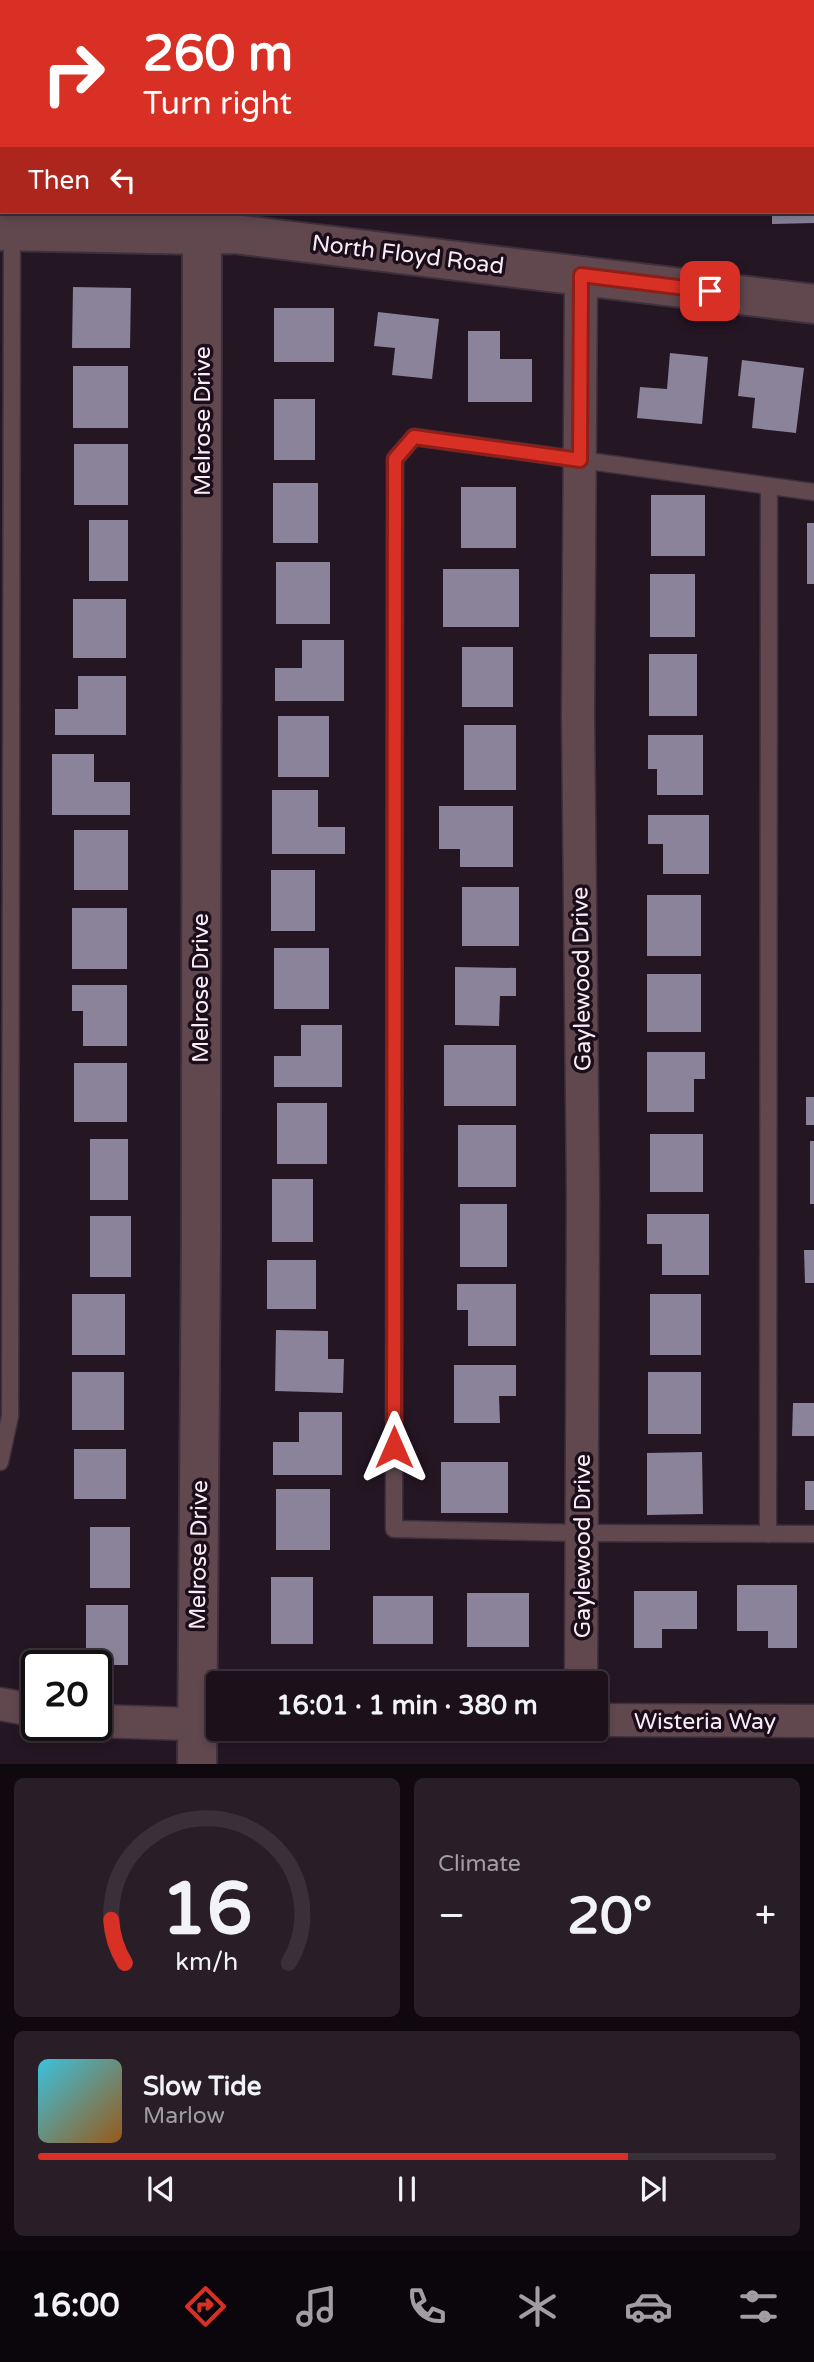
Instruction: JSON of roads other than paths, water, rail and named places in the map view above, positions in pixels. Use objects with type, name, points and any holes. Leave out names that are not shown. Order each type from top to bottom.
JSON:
[{"type":"street","name":"North Floyd Road","points":[[8,225],[202,224],[234,234],[814,304]]},
{"type":"street","name":"Melrose Drive","points":[[202,224],[201,1237],[207,1671]]},
{"type":"street","name":"Gaylewood Drive","points":[[581,275],[578,715],[583,1195],[581,1671]]},
{"type":"street","points":[[0,1704],[21,1708]]},
{"type":"street","name":"Wisteria Way","points":[[608,1720],[814,1721]]},
{"type":"street","points":[[112,1722],[206,1726]]},
{"type":"street","name":"Melrose Drive","points":[[197,1763],[206,1733]]},
{"type":"lane","points":[[0,1462],[10,1416],[8,225]]},
{"type":"lane","points":[[814,492],[414,437],[395,459],[394,1529],[814,1534]]},
{"type":"lane","points":[[768,1534],[769,486]]}]
